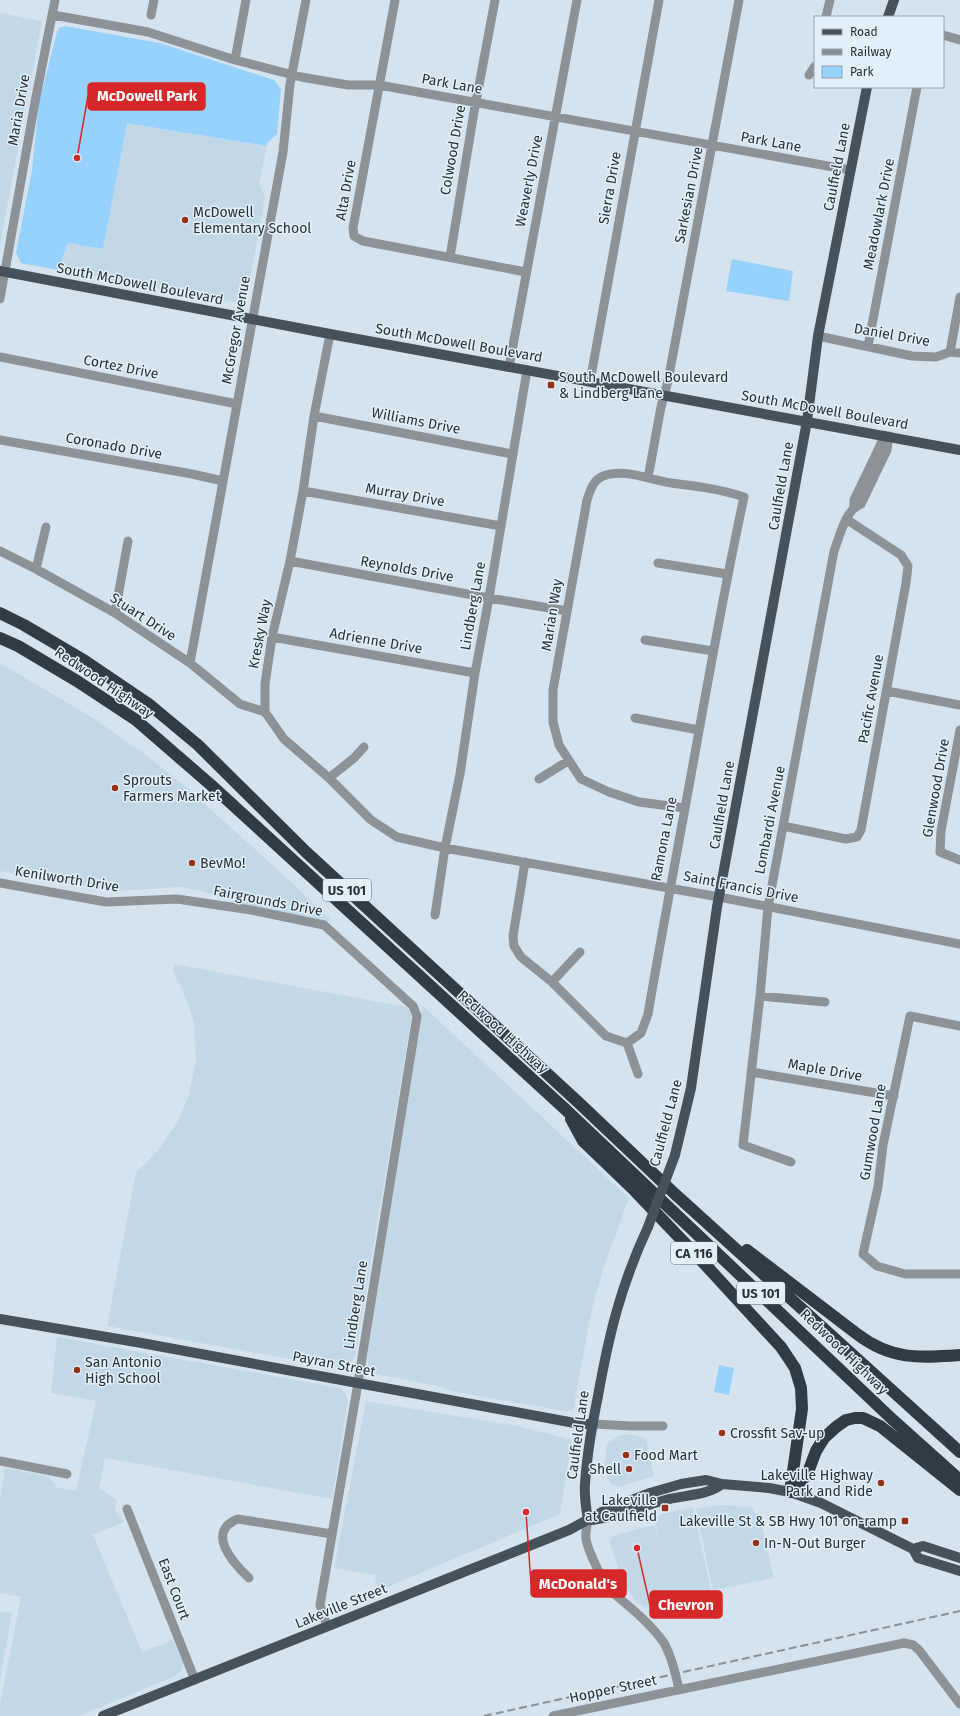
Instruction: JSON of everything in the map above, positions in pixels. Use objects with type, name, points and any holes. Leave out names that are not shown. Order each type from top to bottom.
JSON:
[{"type":"highway","name":"Redwood Highway","points":[[0,613],[24,625],[85,661],[150,705],[198,745],[306,852],[567,1092],[675,1194],[960,1452]]},
{"type":"highway","name":"Redwood Highway","points":[[0,638],[18,646],[77,681],[136,720],[211,785],[565,1109],[893,1420],[960,1480]]},
{"type":"highway","name":"CA 116","points":[[565,1109],[583,1141],[635,1191],[694,1253],[781,1347],[794,1368],[801,1388],[802,1409],[790,1492]]},
{"type":"highway","name":"CA 116","points":[[675,1194],[856,1334],[876,1347],[891,1353],[908,1357],[960,1355]]},
{"type":"highway","points":[[790,1492],[807,1475],[816,1452],[824,1438],[836,1426],[846,1420],[855,1418],[863,1418],[880,1426],[960,1490]]},
{"type":"main road","points":[[888,16],[894,0]]},
{"type":"main road","name":"Caulfield Lane","points":[[588,1520],[585,1484],[592,1424],[608,1342],[615,1314],[635,1256],[648,1227],[675,1155],[691,1088],[719,897],[807,421],[818,336],[867,88]]},
{"type":"main road","name":"South McDowell Boulevard","points":[[2,271],[330,334],[960,450]]},
{"type":"main road","name":"Payran Street","points":[[0,1319],[136,1342],[580,1424],[592,1424]]},
{"type":"main road","name":"Lakeville Street","points":[[103,1716],[569,1530],[588,1520],[621,1515],[669,1499],[714,1490],[722,1484],[769,1488],[790,1492],[821,1503],[913,1549]]},
{"type":"main road","points":[[960,1558],[923,1546],[913,1549],[918,1558],[960,1571]]},
{"type":"street","name":"Maria Drive","points":[[0,299],[2,271],[55,0]]},
{"type":"street","points":[[150,15],[154,0]]},
{"type":"street","points":[[235,60],[246,0]]},
{"type":"street","name":"McGregor Avenue","points":[[190,664],[283,152],[291,75],[306,0]]},
{"type":"street","name":"Alta Drive","points":[[395,0],[353,228],[354,236],[363,241],[526,272]]},
{"type":"street","name":"Colwood Drive","points":[[450,257],[495,0]]},
{"type":"street","name":"Weaverly Drive","points":[[509,367],[577,0]]},
{"type":"street","name":"Sierra Drive","points":[[590,382],[659,0]]},
{"type":"street","name":"Sarkesian Drive","points":[[663,395],[668,381],[739,0]]},
{"type":"street","points":[[826,16],[830,0]]},
{"type":"street","name":"Park Lane","points":[[53,15],[148,32],[235,60],[291,75],[348,85],[379,85],[850,170]]},
{"type":"street","points":[[944,35],[960,40]]},
{"type":"street","points":[[809,75],[814,68]]},
{"type":"street","name":"Meadowlark Drive","points":[[868,346],[917,88]]},
{"type":"street","points":[[950,352],[960,297]]},
{"type":"street","name":"Kresky Way","points":[[265,712],[265,684],[272,637],[290,561],[303,491],[314,416],[330,334]]},
{"type":"street","name":"Daniel Drive","points":[[818,336],[912,356],[936,356],[950,352],[960,353]]},
{"type":"street","name":"Cortez Drive","points":[[0,357],[237,404]]},
{"type":"street","name":"Lindberg Lane","points":[[435,915],[445,848],[460,774],[475,673],[527,370]]},
{"type":"street","points":[[648,478],[663,395]]},
{"type":"street","name":"Williams Drive","points":[[314,416],[512,454]]},
{"type":"street","name":"Lombardi Avenue","points":[[791,1162],[743,1145],[760,996],[768,907],[834,551],[846,519],[854,506],[861,504],[887,450],[886,436]]},
{"type":"street","name":"Coronado Drive","points":[[0,440],[192,474],[223,481]]},
{"type":"street","name":"Marian Way","points":[[648,478],[632,474],[612,474],[600,478],[591,488],[566,611],[562,646],[553,690],[553,722],[559,745],[581,779],[609,792],[639,802],[685,808]]},
{"type":"street","name":"Ramona Lane","points":[[627,1043],[641,1033],[648,1014],[669,888],[685,808],[727,574],[744,497],[702,486],[670,483],[648,478]]},
{"type":"street","name":"Murray Drive","points":[[303,491],[501,526]]},
{"type":"street","name":"Pacific Avenue","points":[[783,826],[846,839],[857,837],[861,830],[887,691],[908,566],[901,555],[846,519]]},
{"type":"street","points":[[36,569],[46,527]]},
{"type":"street","points":[[115,613],[128,541]]},
{"type":"street","name":"Stuart Drive","points":[[0,551],[36,569],[115,613],[190,664],[240,704],[265,712]]},
{"type":"street","name":"Reynolds Drive","points":[[290,561],[566,611]]},
{"type":"street","points":[[658,563],[727,574]]},
{"type":"street","name":"Adrienne Drive","points":[[272,637],[475,673]]},
{"type":"street","points":[[645,640],[713,651]]},
{"type":"street","points":[[887,691],[960,706]]},
{"type":"street","points":[[265,712],[284,739],[329,778],[371,820],[397,837],[445,848]]},
{"type":"street","points":[[635,718],[699,730]]},
{"type":"street","name":"Glenwood Drive","points":[[960,730],[941,831],[940,852],[960,860]]},
{"type":"street","points":[[329,778],[354,758],[364,747]]},
{"type":"street","points":[[539,779],[568,761]]},
{"type":"street","name":"Saint Francis Drive","points":[[445,848],[719,897],[960,944]]},
{"type":"street","points":[[525,862],[513,936],[514,946],[521,957],[552,982],[606,1036],[627,1043],[638,1074]]},
{"type":"street","name":"Kenilworth Drive","points":[[0,883],[106,902],[177,899]]},
{"type":"street","name":"Fairgrounds Drive","points":[[177,899],[251,910],[324,925],[413,1006],[416,1011]]},
{"type":"street","points":[[552,982],[580,952]]},
{"type":"street","points":[[760,996],[825,1002]]},
{"type":"street","name":"Lindberg Lane","points":[[327,1626],[320,1605],[358,1383],[417,1016],[416,1011]]},
{"type":"street","name":"Gumwood Lane","points":[[960,1026],[910,1016],[883,1146],[878,1187],[863,1254],[877,1266],[905,1274],[960,1274]]},
{"type":"street","name":"Maple Drive","points":[[751,1072],[894,1096]]},
{"type":"street","name":"Payran Street","points":[[592,1424],[663,1426]]},
{"type":"street","points":[[0,1461],[67,1474]]},
{"type":"street","name":"East Court","points":[[127,1509],[195,1680]]},
{"type":"street","points":[[249,1578],[234,1565],[222,1540],[223,1532],[231,1521],[238,1519],[332,1534]]},
{"type":"street","name":"Caulfield Lane","points":[[588,1520],[598,1555],[610,1579],[617,1588],[619,1597],[648,1624],[664,1644],[671,1659],[679,1690]]},
{"type":"street","name":"Hopper Street","points":[[553,1716],[907,1643],[914,1645],[919,1650],[960,1704]]},
{"type":"shaded area","points":[[0,13],[42,21],[0,245]]},
{"type":"shaded area","name":"McDowell Elementary School","points":[[127,123],[267,146],[259,184],[265,197],[247,297],[244,301],[239,303],[58,270],[68,243],[103,249]]},
{"type":"shaded area","points":[[0,663],[93,718],[142,752],[186,787],[330,919],[326,924],[262,911],[201,891],[180,887],[117,891],[0,871]]},
{"type":"shaded area","points":[[174,964],[407,1007],[410,1011],[411,1021],[355,1356],[351,1364],[347,1367],[339,1368],[107,1326],[136,1172],[159,1149],[178,1121],[188,1098],[196,1061],[194,1022],[182,988],[173,971]]},
{"type":"shaded area","points":[[423,1006],[629,1198],[604,1266],[591,1313],[573,1411],[564,1411],[450,1391],[438,1386],[375,1374],[368,1367],[367,1357]]},
{"type":"shaded area","points":[[57,1337],[340,1388],[346,1394],[348,1401],[332,1499],[105,1458],[99,1488],[117,1500],[115,1511],[124,1522],[93,1535],[142,1652],[173,1640],[183,1663],[182,1670],[173,1677],[79,1716],[0,1716],[0,1703],[21,1597],[0,1593],[0,1499],[5,1468],[47,1476],[56,1484],[55,1487],[76,1491],[96,1401],[51,1393]]},
{"type":"shaded area","points":[[366,1401],[518,1426],[572,1440],[560,1514],[383,1589],[375,1584],[376,1575],[334,1568]]},
{"type":"shaded area","points":[[619,1435],[635,1435],[646,1438],[654,1476],[618,1487],[610,1483],[604,1464],[607,1445]]},
{"type":"shaded area","points":[[720,1505],[751,1507],[761,1521],[774,1578],[713,1590],[696,1509]]},
{"type":"shaded area","points":[[693,1507],[711,1591],[672,1599],[670,1593],[671,1599],[645,1608],[636,1602],[624,1584],[610,1544],[611,1538],[615,1535],[655,1525],[659,1543],[655,1521],[657,1518],[663,1513]]},
{"type":"shaded area","points":[[0,1611],[12,1613],[0,1680]]},
{"type":"green space","points":[[65,26],[160,43],[274,80],[281,89],[277,134],[267,143],[267,146],[127,123],[103,249],[68,243],[58,270],[21,263],[16,253],[32,170],[39,103],[57,32],[59,28]]},
{"type":"green space","points":[[732,259],[793,271],[789,301],[726,291]]},
{"type":"green space","points":[[719,1365],[734,1368],[729,1395],[714,1392]]},
{"type":"railway","points":[[484,1716],[960,1611]]},
{"type":"place","name":"McDowell Park","points":[[77,158]]},
{"type":"place","name":"McDowell Elementary School","points":[[185,220]]},
{"type":"place","name":"South McDowell Boulevard & Lindberg Lane","points":[[551,385]]},
{"type":"place","name":"Sprouts Farmers Market","points":[[115,788]]},
{"type":"place","name":"BevMo!","points":[[192,863]]},
{"type":"place","name":"San Antonio High School","points":[[77,1370]]},
{"type":"place","name":"Crossfit Sav-up","points":[[722,1433]]},
{"type":"place","name":"Food Mart","points":[[626,1455]]},
{"type":"place","name":"Shell","points":[[629,1469]]},
{"type":"place","name":"Lakeville Highway Park and Ride","points":[[881,1483]]},
{"type":"place","name":"Lakeville at Caulfield","points":[[665,1508]]},
{"type":"place","name":"McDonald's","points":[[526,1512]]},
{"type":"place","name":"Lakeville St & SB Hwy 101 on-ramp","points":[[905,1521]]},
{"type":"place","name":"In-N-Out Burger","points":[[756,1543]]},
{"type":"place","name":"Chevron","points":[[637,1548]]}]
